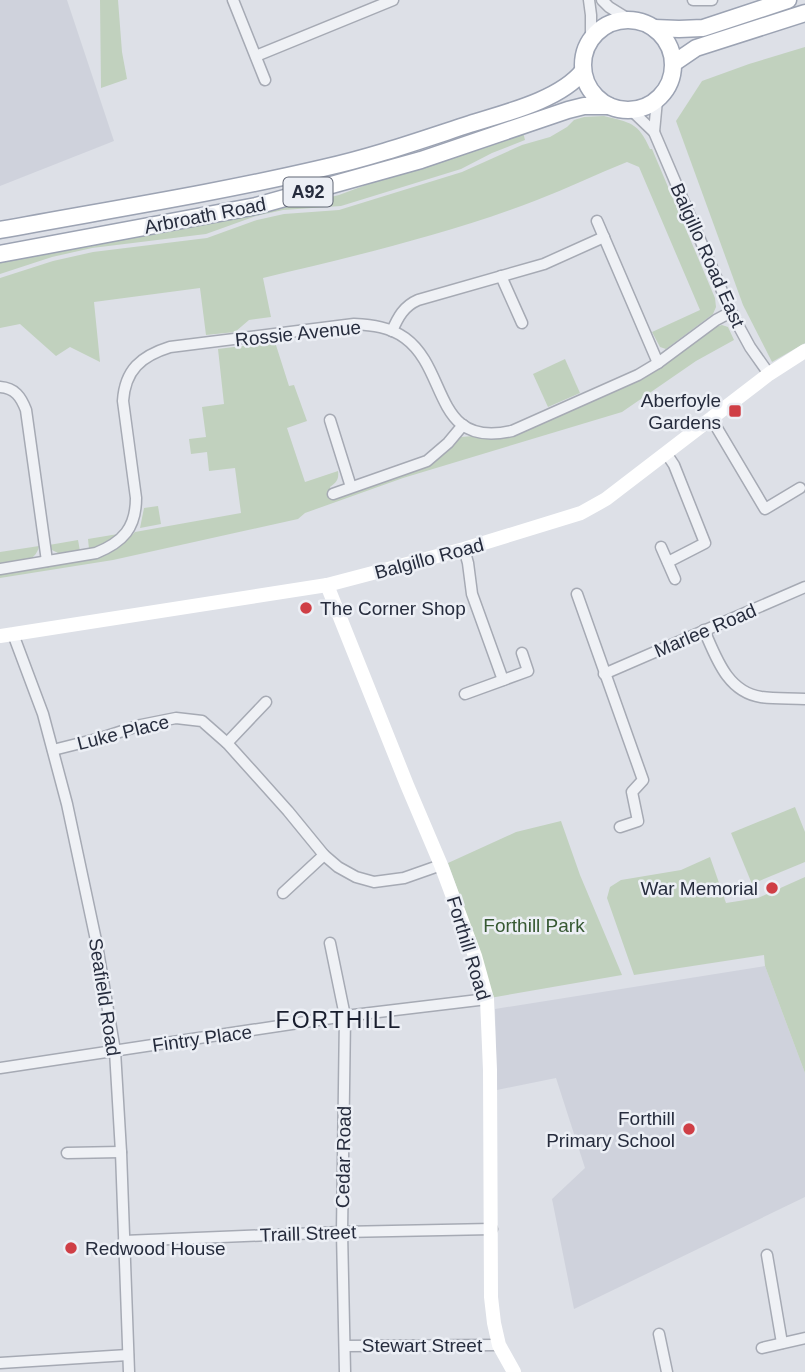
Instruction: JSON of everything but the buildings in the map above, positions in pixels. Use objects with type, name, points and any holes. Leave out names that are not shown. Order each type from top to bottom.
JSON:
[{"type":"main road","points":[[654,28],[703,28],[788,0]]},
{"type":"main road","points":[[674,63],[696,48],[805,13]]},
{"type":"main road","points":[[609,106],[599,100],[586,82],[583,71],[586,49],[591,39],[608,24],[630,20],[643,22],[662,35],[668,43],[674,63],[672,77],[657,100],[631,110]]},
{"type":"main road","name":"Arbroath Road","points":[[0,230],[228,189],[326,168],[509,111],[561,91],[583,71]]},
{"type":"main road","name":"Arbroath Road","points":[[0,254],[256,206],[421,160],[568,110],[584,106],[609,106]]},
{"type":"main road","name":"A92","points":[[609,106],[631,110]]},
{"type":"street","points":[[233,0],[265,80]]},
{"type":"street","points":[[589,0],[591,39]]},
{"type":"street","points":[[602,0],[630,20]]},
{"type":"street","points":[[693,0],[712,0]]},
{"type":"street","points":[[256,56],[388,1]]},
{"type":"street","name":"Balgillo Road East","points":[[654,132],[657,100]]},
{"type":"street","name":"Balgillo Road East","points":[[631,110],[654,132],[731,312],[769,374]]},
{"type":"street","points":[[597,221],[658,363]]},
{"type":"street","points":[[391,331],[399,315],[409,304],[418,300],[544,264],[604,237]]},
{"type":"street","points":[[502,276],[522,323]]},
{"type":"street","points":[[333,494],[427,461],[448,443],[463,425],[486,435],[512,431],[638,375],[731,312]]},
{"type":"street","name":"Rossie Avenue","points":[[0,569],[96,553],[118,541],[127,532],[136,510],[136,498],[123,401],[124,386],[129,374],[141,360],[170,347],[354,324],[372,325],[406,339],[418,351],[428,365],[446,406],[463,425]]},
{"type":"street","name":"Balgillo Road","points":[[7,635],[327,585],[464,549],[581,513],[606,499],[769,374],[805,351]]},
{"type":"street","points":[[0,387],[15,392],[26,410],[47,561]]},
{"type":"street","points":[[711,418],[765,509],[800,488]]},
{"type":"street","points":[[330,420],[351,487]]},
{"type":"street","points":[[666,453],[674,465],[705,543],[668,562]]},
{"type":"street","points":[[661,547],[675,579]]},
{"type":"street","points":[[464,549],[472,594],[503,680]]},
{"type":"street","name":"Forthill Road","points":[[327,585],[441,865],[475,956],[487,999],[491,1297],[499,1345],[514,1372]]},
{"type":"street","name":"Marlee Road","points":[[604,674],[805,587]]},
{"type":"street","points":[[577,594],[643,780],[632,792],[638,821],[620,827]]},
{"type":"street","points":[[704,630],[721,667],[732,683],[749,694],[761,697],[805,699]]},
{"type":"street","name":"Seafield Road","points":[[7,635],[43,714],[53,750],[95,933],[115,1051],[129,1372]]},
{"type":"street","points":[[465,694],[528,670],[522,653]]},
{"type":"street","points":[[227,743],[266,702]]},
{"type":"street","name":"Luke Place","points":[[53,750],[176,718],[202,721],[227,743],[324,855],[338,867],[356,877],[374,882],[404,878],[441,865]]},
{"type":"street","points":[[283,893],[324,855]]},
{"type":"street","name":"Cedar Road","points":[[330,943],[345,1016],[342,1231],[345,1372]]},
{"type":"street","name":"Fintry Place","points":[[0,1068],[345,1016],[487,999]]},
{"type":"street","points":[[67,1153],[121,1152]]},
{"type":"street","name":"Traill Street","points":[[124,1241],[342,1231],[492,1229]]},
{"type":"street","points":[[767,1255],[782,1343]]},
{"type":"street","points":[[659,1334],[667,1372]]},
{"type":"street","points":[[762,1348],[805,1338]]},
{"type":"street","name":"Stewart Street","points":[[345,1346],[499,1345]]},
{"type":"street","points":[[0,1363],[128,1355]]},
{"type":"shaded area","points":[[0,0],[67,0],[114,141],[0,186]]},
{"type":"shaded area","name":"Forthill Primary School","points":[[765,966],[805,1073],[805,1197],[574,1309],[552,1199],[585,1168],[556,1078],[497,1090],[495,1009]]},
{"type":"green space","points":[[100,0],[118,0],[127,79],[101,88]]},
{"type":"green space","points":[[805,47],[805,343],[772,362],[743,305],[676,121],[702,81]]},
{"type":"green space","points":[[604,116],[633,125],[652,149],[715,298],[716,307],[713,314],[666,349],[660,347],[652,332],[700,310],[639,167],[627,162],[537,200],[436,234],[263,278],[271,317],[249,320],[235,332],[206,335],[200,288],[94,302],[100,362],[70,347],[56,356],[20,324],[0,328],[0,278],[53,261],[93,252],[207,238],[257,220],[284,214],[339,210],[462,172],[522,145],[550,137],[574,120]]},
{"type":"green space","points":[[523,132],[525,140],[461,169],[341,206],[283,210],[256,216],[206,234],[92,248],[52,257],[0,274],[0,257],[319,200]]},
{"type":"green space","points":[[715,327],[728,327],[734,340],[696,361],[622,412],[403,478],[305,513],[298,519],[113,560],[0,578],[0,573],[100,557],[121,546],[135,532],[241,513],[235,468],[209,471],[207,452],[191,454],[189,439],[206,437],[202,407],[224,404],[218,349],[275,342],[289,386],[294,385],[307,421],[287,428],[305,482],[338,471],[337,480],[330,487],[334,498],[429,466],[461,437],[509,437],[648,375]]},
{"type":"green space","points":[[565,359],[580,393],[548,407],[533,374]]},
{"type":"green space","points":[[158,506],[161,524],[140,528],[144,508]]},
{"type":"green space","points":[[118,534],[105,544],[89,549],[88,539]]},
{"type":"green space","points":[[78,540],[80,551],[60,554],[50,549],[49,545]]},
{"type":"green space","points":[[39,546],[34,556],[29,559],[0,565],[0,552]]},
{"type":"green space","points":[[795,807],[805,832],[805,862],[752,884],[731,833]]},
{"type":"green space","name":"Forthill Park","points":[[561,821],[580,875],[622,975],[490,998],[471,927],[448,863],[516,832]]},
{"type":"green space","points":[[710,857],[726,903],[758,898],[805,877],[805,1073],[765,966],[764,955],[634,975],[607,898],[610,887],[621,880],[681,870]]},
{"type":"place","name":"Aberfoyle Gardens","points":[[735,411]]},
{"type":"place","name":"The Corner Shop","points":[[306,608]]},
{"type":"place","name":"War Memorial","points":[[772,888]]},
{"type":"place","name":"Forthill Primary School","points":[[689,1129]]},
{"type":"place","name":"Redwood House","points":[[71,1248]]},
{"type":"district","name":"FORTHILL","points":[[339,1020]]}]
